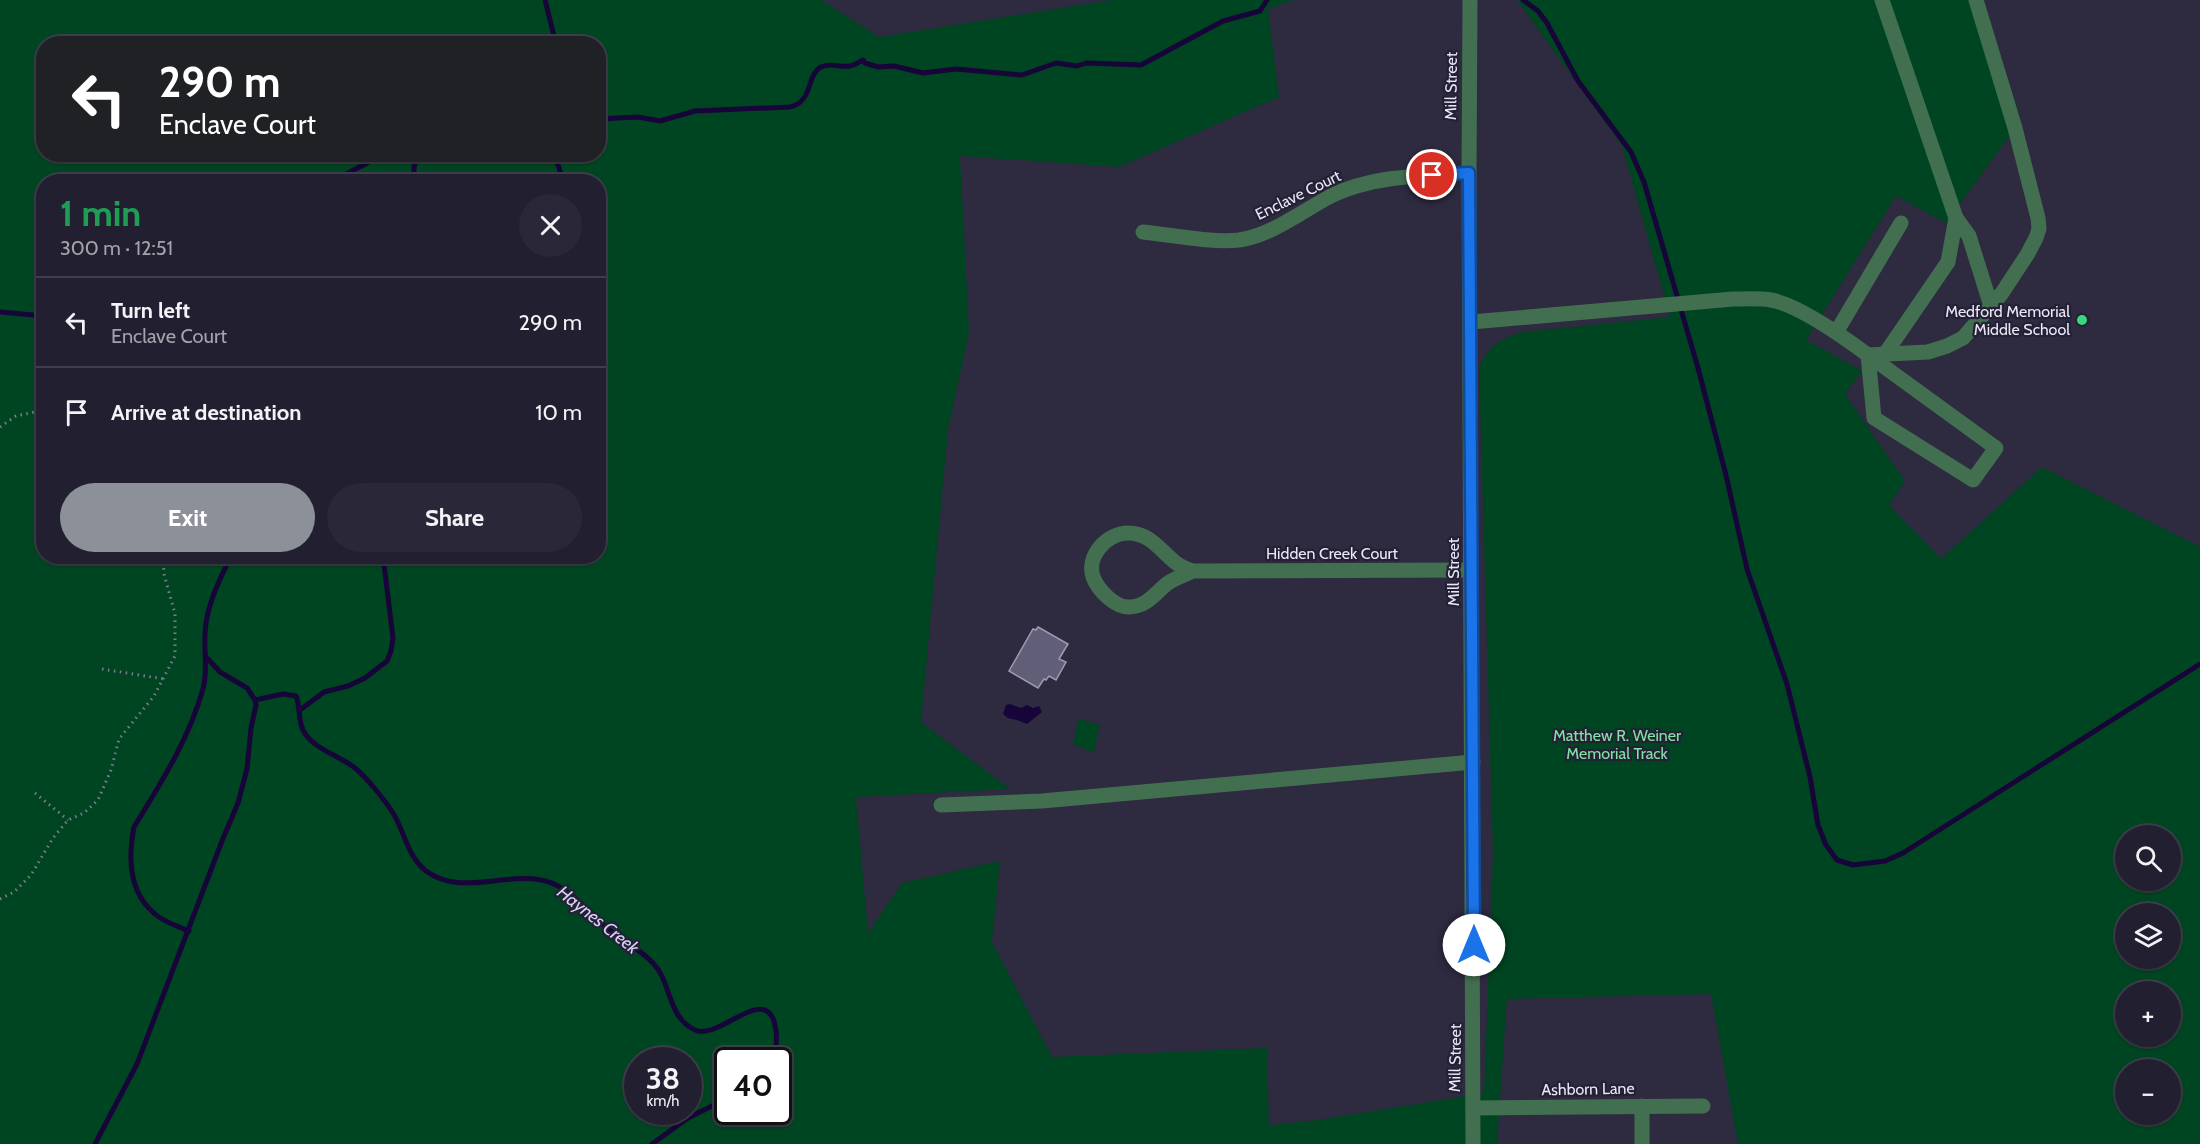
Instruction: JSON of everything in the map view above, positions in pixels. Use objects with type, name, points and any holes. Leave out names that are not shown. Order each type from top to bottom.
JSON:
[{"type":"street","name":"Mill Street","points":[[1470,0],[1473,1144]]},
{"type":"street","points":[[1882,0],[1956,218],[1969,236],[1991,306]]},
{"type":"street","points":[[1868,355],[1928,352],[1963,338],[2002,293],[2027,255],[2039,229],[2014,128],[1976,0]]},
{"type":"street","name":"Enclave Court","points":[[1143,232],[1224,241],[1251,237],[1310,209],[1330,196],[1353,188],[1414,176],[1469,173]]},
{"type":"street","points":[[1885,354],[1948,262],[1956,218]]},
{"type":"street","points":[[1837,331],[1901,223]]},
{"type":"street","points":[[1471,322],[1690,301],[1772,300],[1837,331],[1996,448],[1973,480],[1874,418],[1868,355]]},
{"type":"street","name":"Hidden Creek Court","points":[[1193,571],[1168,582],[1152,599],[1130,607],[1114,602],[1102,592],[1092,576],[1095,553],[1108,538],[1126,533],[1147,536],[1178,565],[1193,571],[1470,570]]},
{"type":"street","points":[[941,805],[1042,801],[1473,762]]},
{"type":"street","points":[[1642,1106],[1642,1144]]},
{"type":"street","name":"Ashborn Lane","points":[[1473,1108],[1703,1106]]},
{"type":"path","points":[[0,427],[16,416],[36,412]]},
{"type":"path","points":[[0,899],[14,892],[31,874],[53,838],[68,820],[84,813],[99,800],[111,770],[118,739],[154,696],[164,679],[175,656],[175,614],[165,583],[164,564]]},
{"type":"path","points":[[102,669],[164,679]]},
{"type":"path","points":[[35,793],[68,820]]},
{"type":"green space","name":"Matthew R. Weiner Memorial Track","points":[[0,0],[821,0],[879,37],[1112,0],[1293,0],[1268,9],[1279,97],[1119,167],[960,156],[969,332],[948,430],[921,722],[1010,789],[856,797],[868,933],[902,883],[1000,861],[992,942],[1052,1057],[1267,1048],[1269,1125],[1318,1120],[1484,1093],[1493,854],[1479,369],[1486,354],[1496,344],[1523,332],[1670,317],[1622,146],[1517,0],[1978,0],[2021,120],[1946,223],[1896,196],[1806,340],[1862,371],[1845,394],[1905,481],[1889,505],[1941,559],[2042,467],[2200,547],[2200,1144],[1738,1144],[1711,994],[1507,999],[1497,1144],[0,1144]]},
{"type":"green space","points":[[1078,719],[1100,725],[1094,752],[1073,745]]},
{"type":"shaded area","points":[[1006,705],[1021,708],[1027,705],[1033,708],[1039,706],[1042,712],[1027,724],[1003,714]]},
{"type":"building","points":[[1038,627],[1068,644],[1059,659],[1066,662],[1056,680],[1049,676],[1038,688],[1009,671],[1033,629],[1036,630]]},
{"type":"waterway","points":[[545,0],[554,36]]},
{"type":"waterway","points":[[606,119],[638,117],[660,121],[695,111],[790,107],[803,99],[813,76],[821,67],[850,66],[863,60],[865,63],[878,67],[894,66],[923,73],[956,69],[1022,75],[1056,63],[1077,66],[1086,63],[1141,65],[1223,21],[1260,11],[1267,0]]},
{"type":"waterway","points":[[1523,0],[1538,11],[1547,23],[1578,81],[1631,152],[1644,182],[1698,368],[1726,475],[1747,569],[1787,684],[1810,777],[1818,825],[1826,845],[1837,860],[1853,865],[1885,861],[1903,853],[2200,664]]},
{"type":"waterway","points":[[346,174],[369,162]]},
{"type":"waterway","points":[[414,174],[416,162]]},
{"type":"waterway","name":"Haynes Creek","points":[[557,162],[561,174]]},
{"type":"waterway","points":[[0,312],[36,316]]},
{"type":"waterway","points":[[189,931],[171,924],[146,906],[132,874],[132,839],[134,827],[173,760],[197,707],[205,675],[205,634],[208,614],[227,564]]},
{"type":"waterway","name":"Haynes Creek","points":[[300,710],[324,692],[348,686],[365,678],[387,661],[393,638],[384,564]]},
{"type":"waterway","points":[[95,1144],[137,1064],[238,803],[247,769],[255,700],[247,688],[220,672],[205,656]]},
{"type":"waterway","name":"Haynes Creek","points":[[255,700],[283,694],[296,696],[301,726],[306,735],[316,745],[355,768],[370,783],[393,813],[410,851],[426,871],[441,879],[457,882],[474,883],[526,878],[542,880],[558,886],[653,963],[664,980],[674,1008],[686,1024],[695,1030],[705,1031],[750,1011],[760,1009],[768,1012],[774,1021],[776,1047]]},
{"type":"waterway","name":"Haynes Creek","points":[[652,1144],[688,1118],[714,1105]]},
{"type":"place","name":"Medford Memorial Middle School","points":[[2082,320]]},
{"type":"route","points":[[1432,175],[1469,173],[1474,945]]}]
